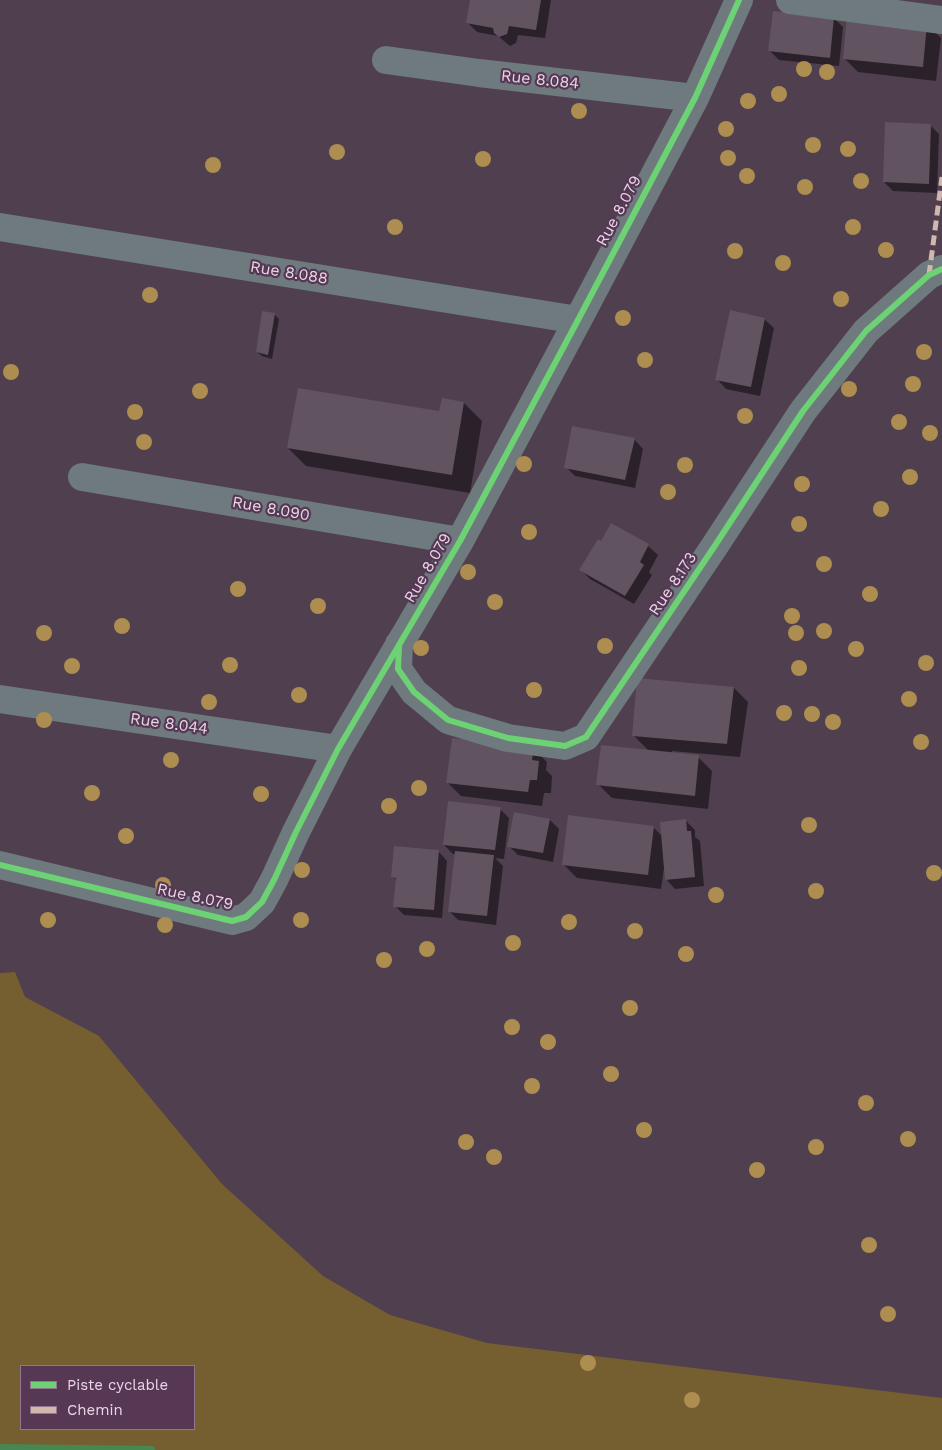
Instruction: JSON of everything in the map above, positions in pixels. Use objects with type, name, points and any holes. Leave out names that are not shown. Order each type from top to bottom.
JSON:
[{"type":"street","name":"Rue 8.079","points":[[0,865],[232,921],[246,917],[262,902],[338,749],[460,541],[578,320],[695,98],[740,0]]},
{"type":"street","points":[[790,0],[942,20]]},
{"type":"street","name":"Rue 8.084","points":[[386,60],[695,98]]},
{"type":"street","name":"Rue 8.088","points":[[0,227],[578,320]]},
{"type":"street","name":"Rue 8.173","points":[[399,644],[398,669],[414,692],[448,720],[508,738],[565,746],[586,737],[803,411],[866,331],[930,275],[942,269]]},
{"type":"street","name":"Rue 8.090","points":[[82,477],[460,541]]},
{"type":"street","name":"Rue 8.044","points":[[0,699],[338,749]]},
{"type":"shaded area","points":[[15,972],[25,997],[99,1036],[222,1184],[323,1276],[390,1315],[487,1343],[942,1398],[942,1450],[0,1450],[0,973]]},
{"type":"building","points":[[470,0],[541,0],[536,30],[509,26],[507,34],[499,37],[494,33],[493,28],[466,23]]},
{"type":"building","points":[[773,11],[834,17],[830,58],[768,51]]},
{"type":"building","points":[[847,14],[927,23],[923,67],[843,59]]},
{"type":"building","points":[[885,122],[931,124],[929,184],[883,182]]},
{"type":"building","points":[[730,310],[765,318],[751,387],[715,380]]},
{"type":"building","points":[[262,311],[275,313],[268,355],[256,352]]},
{"type":"building","points":[[298,388],[439,411],[442,398],[464,402],[452,475],[287,448]]},
{"type":"building","points":[[572,426],[635,438],[625,480],[564,468]]},
{"type":"building","points":[[611,523],[649,544],[640,562],[644,565],[625,596],[579,570],[598,539],[601,541]]},
{"type":"building","points":[[637,678],[734,687],[727,744],[632,736]]},
{"type":"building","points":[[452,738],[534,746],[532,760],[539,761],[537,780],[530,780],[528,792],[446,783]]},
{"type":"building","points":[[601,745],[699,755],[695,796],[596,785]]},
{"type":"building","points":[[448,801],[501,807],[495,850],[443,845]]},
{"type":"building","points":[[514,812],[550,819],[543,853],[507,847]]},
{"type":"building","points":[[568,815],[654,826],[648,875],[562,865]]},
{"type":"building","points":[[686,819],[687,831],[691,831],[695,877],[665,880],[660,822]]},
{"type":"building","points":[[394,846],[439,850],[434,910],[393,907],[396,878],[391,877]]},
{"type":"building","points":[[455,851],[494,855],[487,916],[448,912]]},
{"type":"waterway","points":[[0,1448],[151,1450]]},
{"type":"marked path","points":[[929,275],[942,177]]},
{"type":"cycle path","points":[[0,865],[232,921],[246,917],[262,902],[338,749],[460,541],[578,320],[695,98],[739,0]]},
{"type":"cycle path","points":[[399,647],[398,669],[414,692],[448,720],[508,738],[565,746],[586,737],[803,411],[866,331],[929,275],[942,269]]}]
